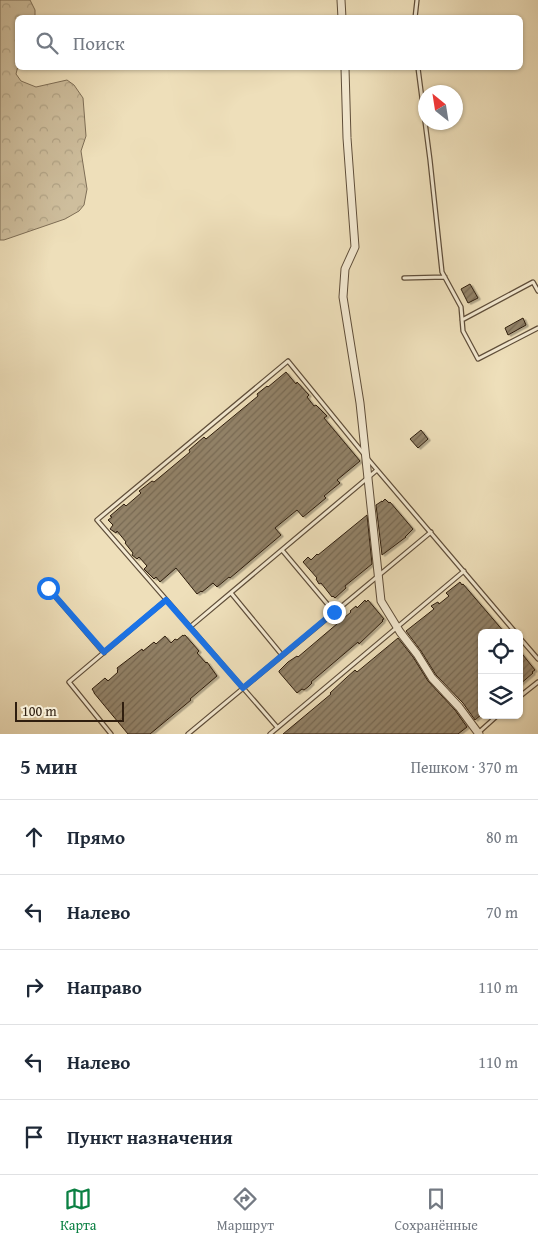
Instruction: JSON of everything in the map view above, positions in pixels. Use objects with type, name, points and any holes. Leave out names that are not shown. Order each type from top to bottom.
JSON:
[{"type":"street","points":[[341,0],[342,15]]},
{"type":"street","points":[[345,70],[347,138],[355,247],[345,269],[343,297],[360,403],[381,601],[432,678],[459,707],[478,734]]},
{"type":"lane","points":[[415,15],[417,0]]},
{"type":"lane","points":[[418,70],[442,272],[461,307],[462,331],[478,359],[538,328]]},
{"type":"lane","points":[[404,278],[445,277]]},
{"type":"lane","points":[[462,320],[533,282],[538,291]]},
{"type":"lane","points":[[277,728],[97,520],[288,361],[377,470],[513,629]]},
{"type":"lane","points":[[190,627],[377,470]]},
{"type":"lane","points":[[188,734],[431,532]]},
{"type":"lane","points":[[282,550],[334,612]]},
{"type":"lane","points":[[270,734],[464,571]]},
{"type":"lane","points":[[48,588],[104,652]]},
{"type":"lane","points":[[231,593],[282,655]]},
{"type":"lane","points":[[111,734],[69,682],[166,600]]},
{"type":"lane","points":[[523,642],[538,659]]},
{"type":"lane","points":[[523,694],[538,682]]},
{"type":"lane","points":[[478,734],[494,719]]},
{"type":"green space","points":[[0,0],[30,0],[35,10],[35,15],[15,15],[16,74],[21,81],[36,87],[67,80],[74,85],[83,98],[86,136],[81,151],[87,189],[84,205],[79,211],[65,219],[0,240]]},
{"type":"building","points":[[470,284],[478,298],[468,303],[461,289]]},
{"type":"building","points":[[523,318],[526,325],[508,335],[505,328]]},
{"type":"building","points":[[286,372],[309,395],[307,397],[314,406],[316,405],[327,416],[324,418],[360,461],[337,480],[340,483],[324,496],[326,498],[303,517],[297,510],[275,528],[281,535],[217,587],[213,583],[197,594],[176,568],[160,582],[156,577],[154,579],[144,569],[147,566],[139,557],[137,559],[132,555],[133,553],[117,531],[116,533],[110,529],[113,525],[108,520],[112,517],[110,516],[124,504],[126,506],[141,493],[139,491],[152,481],[154,482],[190,452],[189,450],[204,437],[206,439],[258,396],[257,394]]},
{"type":"building","points":[[421,430],[428,439],[418,448],[410,439]]},
{"type":"building","points":[[385,499],[390,502],[413,529],[406,537],[382,555],[376,505]]},
{"type":"building","points":[[367,515],[372,564],[345,586],[346,588],[335,598],[332,597],[321,583],[319,584],[317,578],[303,562],[308,557],[311,560],[318,555]]},
{"type":"building","points":[[460,582],[502,629],[478,629],[478,717],[475,720],[463,703],[436,675],[406,631],[434,609],[431,606],[438,602],[439,604],[449,596],[446,593]]},
{"type":"building","points":[[365,600],[366,602],[368,600],[384,619],[383,621],[359,644],[358,642],[311,682],[308,687],[297,693],[279,671]]},
{"type":"building","points":[[183,635],[199,651],[197,653],[207,662],[217,676],[150,734],[128,734],[92,689],[105,678],[108,681],[118,672],[117,668],[142,649],[143,651],[154,642],[156,644],[165,636],[171,643]]},
{"type":"building","points":[[398,638],[428,681],[455,710],[467,727],[458,734],[283,734],[331,694],[355,670],[357,672]]},
{"type":"building","points":[[523,655],[535,670],[523,682]]},
{"type":"route","points":[[48,588],[104,652],[166,600],[243,688],[334,612]]}]
